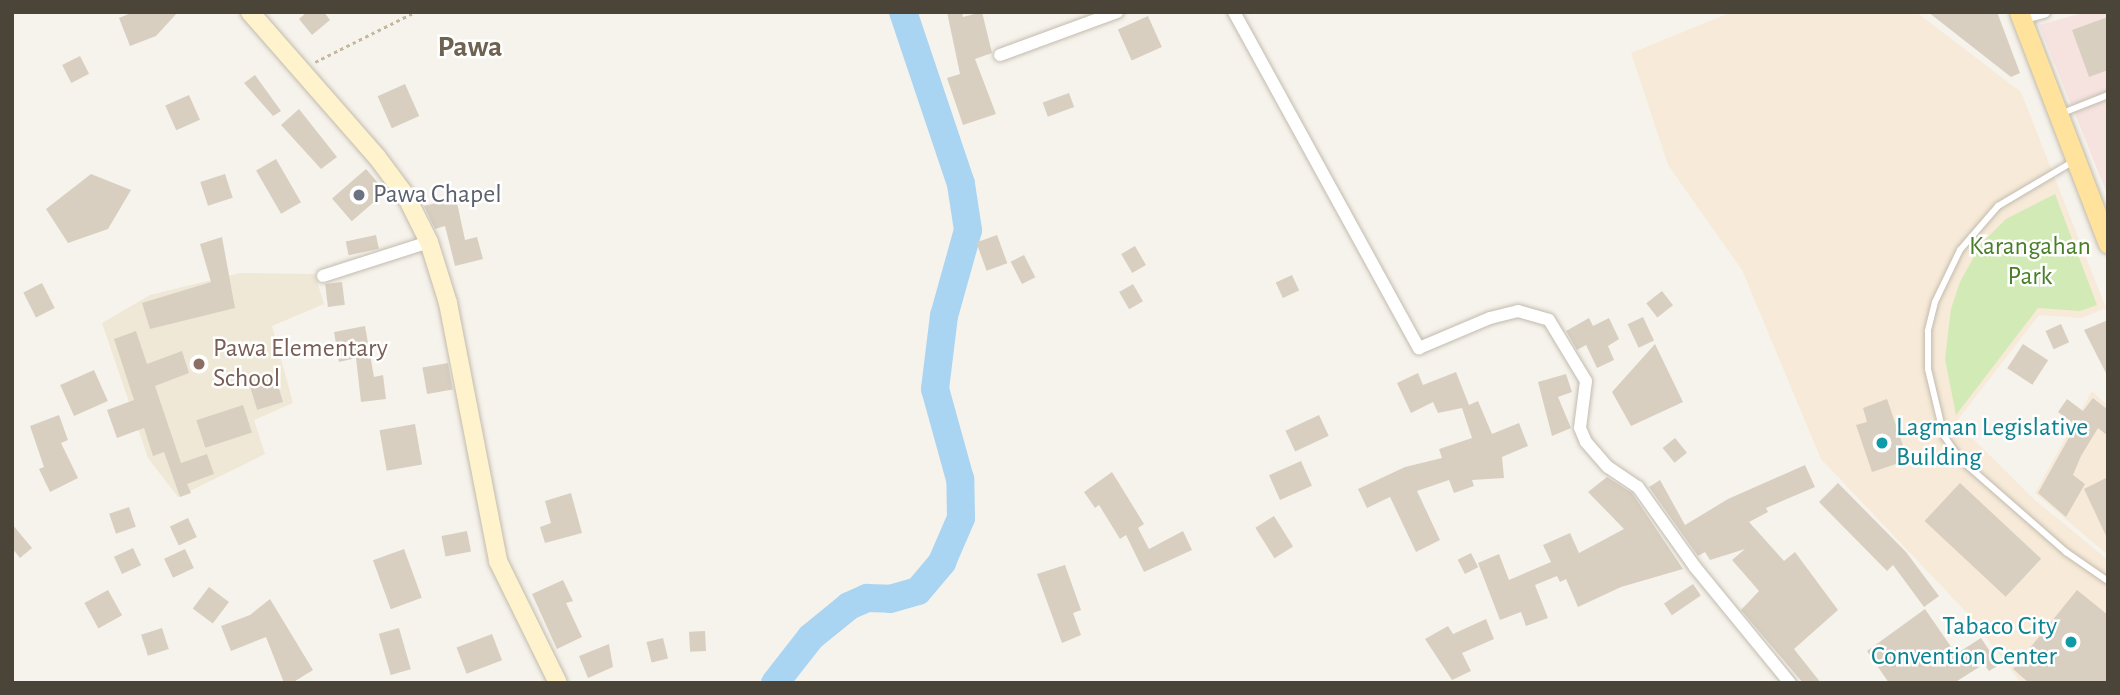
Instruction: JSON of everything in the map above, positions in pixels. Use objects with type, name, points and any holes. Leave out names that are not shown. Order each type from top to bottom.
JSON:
[{"type":"main road","points":[[2020,15],[2108,244]]},
{"type":"street","points":[[250,12],[377,157],[406,196],[429,242],[448,303],[499,561],[558,683]]},
{"type":"street","points":[[1000,55],[1117,12]]},
{"type":"street","points":[[1234,12],[1419,348],[1518,311],[1549,320],[1586,381],[1580,428],[1586,442],[1608,467],[1638,487],[1695,567],[1790,683]]},
{"type":"street","points":[[2020,15],[2044,12]]},
{"type":"street","points":[[323,276],[429,242]]},
{"type":"lane","points":[[2058,114],[2108,95]]},
{"type":"lane","points":[[2075,160],[1998,206],[1960,250],[1935,302],[1928,331],[1928,369],[1944,436],[1961,460],[2066,552],[2108,581]]},
{"type":"path","points":[[300,70],[415,12]]},
{"type":"shaded area","points":[[1732,12],[1916,12],[2021,92],[2106,308],[2081,318],[2039,315],[1956,422],[2035,500],[2108,560],[2108,683],[2021,683],[1969,615],[1821,459],[1742,270],[1668,165],[1631,53]]},
{"type":"shaded area","points":[[2086,12],[2108,12],[2108,196],[2039,25]]},
{"type":"shaded area","name":"Pawa Elementary School","points":[[240,273],[315,274],[324,304],[272,326],[293,403],[254,420],[265,454],[178,497],[148,458],[102,323],[150,295]]},
{"type":"shaded area","points":[[2092,391],[2108,406],[2108,555],[2035,493]]},
{"type":"green space","name":"Karangahan Park","points":[[2055,194],[2097,305],[2080,311],[2038,308],[1956,415],[1945,359],[1951,309],[1960,282],[1981,244],[2006,219]]},
{"type":"building","points":[[133,12],[178,12],[156,36],[130,46],[119,18]]},
{"type":"building","points":[[307,12],[324,12],[330,20],[312,35],[299,19]]},
{"type":"building","points":[[947,12],[962,12],[963,17],[982,12],[992,53],[975,59],[996,114],[963,125],[947,78],[960,74]]},
{"type":"building","points":[[1928,12],[1997,12],[2020,73],[2011,77]]},
{"type":"building","points":[[1148,16],[1162,47],[1132,60],[1118,29]]},
{"type":"building","points":[[2108,17],[2108,70],[2089,77],[2072,30]]},
{"type":"building","points":[[80,56],[89,74],[71,83],[62,65]]},
{"type":"building","points":[[255,75],[281,111],[273,116],[244,83]]},
{"type":"building","points":[[405,84],[419,116],[392,128],[378,96]]},
{"type":"building","points":[[1069,93],[1074,107],[1048,117],[1043,103]]},
{"type":"building","points":[[189,95],[200,120],[176,130],[165,106]]},
{"type":"building","points":[[299,109],[337,157],[321,169],[281,125]]},
{"type":"building","points":[[276,159],[301,202],[281,214],[256,170]]},
{"type":"building","name":"Pawa Chapel","points":[[366,169],[386,192],[352,221],[332,199]]},
{"type":"building","points":[[91,174],[131,190],[108,229],[68,243],[46,209]]},
{"type":"building","points":[[225,174],[233,198],[208,206],[200,182]]},
{"type":"building","points":[[456,198],[465,240],[477,237],[483,259],[455,266],[445,226],[435,229],[424,206]]},
{"type":"building","points":[[376,235],[379,249],[349,255],[346,241]]},
{"type":"building","points":[[997,235],[1007,263],[987,271],[976,243]]},
{"type":"building","points":[[222,237],[235,308],[150,329],[142,303],[211,282],[200,244]]},
{"type":"building","points":[[1135,246],[1146,265],[1132,273],[1121,254]]},
{"type":"building","points":[[1024,255],[1035,277],[1022,284],[1011,262]]},
{"type":"building","points":[[1292,275],[1299,290],[1283,298],[1276,283]]},
{"type":"building","points":[[342,282],[345,305],[328,307],[325,284]]},
{"type":"building","points":[[42,283],[55,308],[36,317],[23,293]]},
{"type":"building","points":[[1133,284],[1143,301],[1129,309],[1119,292]]},
{"type":"building","points":[[1662,291],[1673,305],[1657,317],[1646,303]]},
{"type":"building","points":[[1643,317],[1654,341],[1639,348],[1628,324]]},
{"type":"building","points":[[1589,318],[1593,326],[1609,318],[1619,339],[1608,346],[1614,360],[1597,368],[1586,345],[1577,350],[1566,331]]},
{"type":"building","points":[[2108,320],[2108,375],[2107,375],[2084,330]]},
{"type":"building","points":[[2061,324],[2069,342],[2054,349],[2045,331]]},
{"type":"building","points":[[365,326],[374,377],[383,375],[386,399],[361,402],[356,358],[339,362],[334,332]]},
{"type":"building","points":[[136,331],[147,364],[182,351],[189,373],[155,386],[181,463],[207,454],[214,474],[187,484],[191,493],[180,497],[164,452],[153,456],[144,428],[117,438],[107,410],[134,400],[114,339]]},
{"type":"building","points":[[1655,344],[1683,402],[1631,426],[1612,392]]},
{"type":"building","points":[[2023,344],[2048,360],[2032,385],[2007,368]]},
{"type":"building","points":[[448,363],[453,390],[427,394],[422,368]]},
{"type":"building","points":[[94,370],[108,401],[74,416],[60,385]]},
{"type":"building","points":[[1456,372],[1469,405],[1478,401],[1492,434],[1519,423],[1528,446],[1502,457],[1504,478],[1472,480],[1474,486],[1454,493],[1449,480],[1417,491],[1440,540],[1416,552],[1390,497],[1367,508],[1358,489],[1405,467],[1442,458],[1439,449],[1472,438],[1462,408],[1438,413],[1433,402],[1411,413],[1397,383],[1418,373],[1423,385]]},
{"type":"building","points":[[1566,374],[1572,392],[1558,397],[1571,428],[1552,436],[1538,382]]},
{"type":"building","points":[[276,379],[283,402],[257,410],[250,387]]},
{"type":"building","points":[[2093,398],[2108,410],[2108,436],[2098,428],[2081,456],[2073,475],[2085,484],[2066,517],[2038,493],[2076,425],[2058,412],[2067,399],[2083,411]]},
{"type":"building","name":"Lagman Legislative Building","points":[[1887,399],[1908,460],[1872,472],[1856,425],[1867,422],[1863,408]]},
{"type":"building","points":[[243,405],[252,433],[205,448],[196,420]]},
{"type":"building","points":[[59,415],[68,440],[61,443],[78,478],[50,492],[39,469],[44,467],[30,426]]},
{"type":"building","points":[[1319,415],[1329,436],[1295,451],[1285,431]]},
{"type":"building","points":[[415,424],[422,464],[387,471],[380,430]]},
{"type":"building","points":[[1675,438],[1687,453],[1675,463],[1663,448]]},
{"type":"building","points":[[1301,461],[1312,486],[1280,500],[1269,475]]},
{"type":"building","points":[[1805,465],[1815,487],[1766,508],[1768,512],[1749,522],[1784,561],[1795,552],[1838,610],[1794,649],[1821,683],[1803,683],[1741,610],[1759,591],[1732,560],[1745,549],[1710,560],[1705,552],[1698,556],[1649,487],[1660,480],[1685,525],[1728,499]]},
{"type":"building","points":[[1112,472],[1144,524],[1138,528],[1149,549],[1183,531],[1192,550],[1144,572],[1126,535],[1120,539],[1099,505],[1095,508],[1084,492]]},
{"type":"building","points":[[1607,477],[1632,493],[1683,569],[1621,587],[1578,607],[1566,579],[1560,582],[1557,576],[1535,585],[1548,618],[1526,626],[1521,612],[1500,620],[1478,563],[1499,554],[1509,580],[1551,562],[1543,545],[1570,533],[1579,553],[1624,529],[1588,492]]},
{"type":"building","points":[[2108,477],[2108,540],[2084,489]]},
{"type":"building","points":[[1838,483],[1906,552],[1939,596],[1924,607],[1893,565],[1887,571],[1819,502]]},
{"type":"building","points":[[1960,483],[2041,559],[2006,597],[1925,521]]},
{"type":"building","points":[[571,493],[582,533],[545,543],[540,527],[551,523],[545,501]]},
{"type":"building","points":[[129,507],[136,527],[116,534],[109,514]]},
{"type":"building","points":[[1274,516],[1293,547],[1274,558],[1255,528]]},
{"type":"building","points":[[188,518],[197,537],[179,545],[170,526]]},
{"type":"building","points":[[12,524],[32,548],[20,558],[12,548]]},
{"type":"building","points":[[467,531],[471,552],[445,557],[441,536]]},
{"type":"building","points":[[133,548],[141,565],[122,574],[114,557]]},
{"type":"building","points":[[185,549],[194,568],[173,578],[164,559]]},
{"type":"building","points":[[404,549],[422,598],[391,609],[373,560]]},
{"type":"building","points":[[1471,553],[1478,567],[1465,574],[1458,560]]},
{"type":"building","points":[[1065,565],[1081,610],[1073,613],[1081,635],[1062,643],[1037,574]]},
{"type":"building","points":[[563,580],[573,601],[566,603],[582,637],[557,649],[532,594]]},
{"type":"building","points":[[1693,584],[1701,596],[1672,615],[1664,604]]},
{"type":"building","points":[[209,587],[229,602],[213,624],[193,609]]},
{"type":"building","points":[[108,590],[122,615],[98,628],[84,603]]},
{"type":"building","name":"Tabaco City Convention Center","points":[[2077,590],[2108,615],[2108,683],[2029,683],[2013,669]]},
{"type":"building","points":[[270,599],[313,670],[292,683],[284,683],[266,637],[231,651],[221,626],[250,615]]},
{"type":"building","points":[[1925,609],[1956,654],[1981,638],[1999,665],[1989,671],[1984,664],[1954,683],[1889,683],[1867,651]]},
{"type":"building","points":[[1486,619],[1494,639],[1462,653],[1471,671],[1452,680],[1425,639],[1448,626],[1453,634]]},
{"type":"building","points":[[162,628],[169,649],[148,656],[141,635]]},
{"type":"building","points":[[399,628],[411,669],[391,675],[379,634]]},
{"type":"building","points":[[705,631],[706,651],[690,652],[689,632]]},
{"type":"building","points":[[492,634],[502,660],[467,674],[457,648]]},
{"type":"building","points":[[663,638],[668,658],[652,662],[647,642]]},
{"type":"building","points":[[609,644],[613,667],[588,678],[579,656]]},
{"type":"waterway","points":[[775,683],[811,637],[849,606],[867,598],[890,599],[918,591],[942,562],[961,518],[960,479],[935,389],[944,316],[968,230],[961,184],[903,12]]},
{"type":"place","name":"Pawa Chapel","points":[[359,195]]},
{"type":"place","name":"Pawa Elementary School","points":[[199,364]]},
{"type":"place","name":"Lagman Legislative Building","points":[[1882,443]]},
{"type":"place","name":"Tabaco City Convention Center","points":[[2071,642]]},
{"type":"district","name":"Pawa","points":[[470,47]]}]
